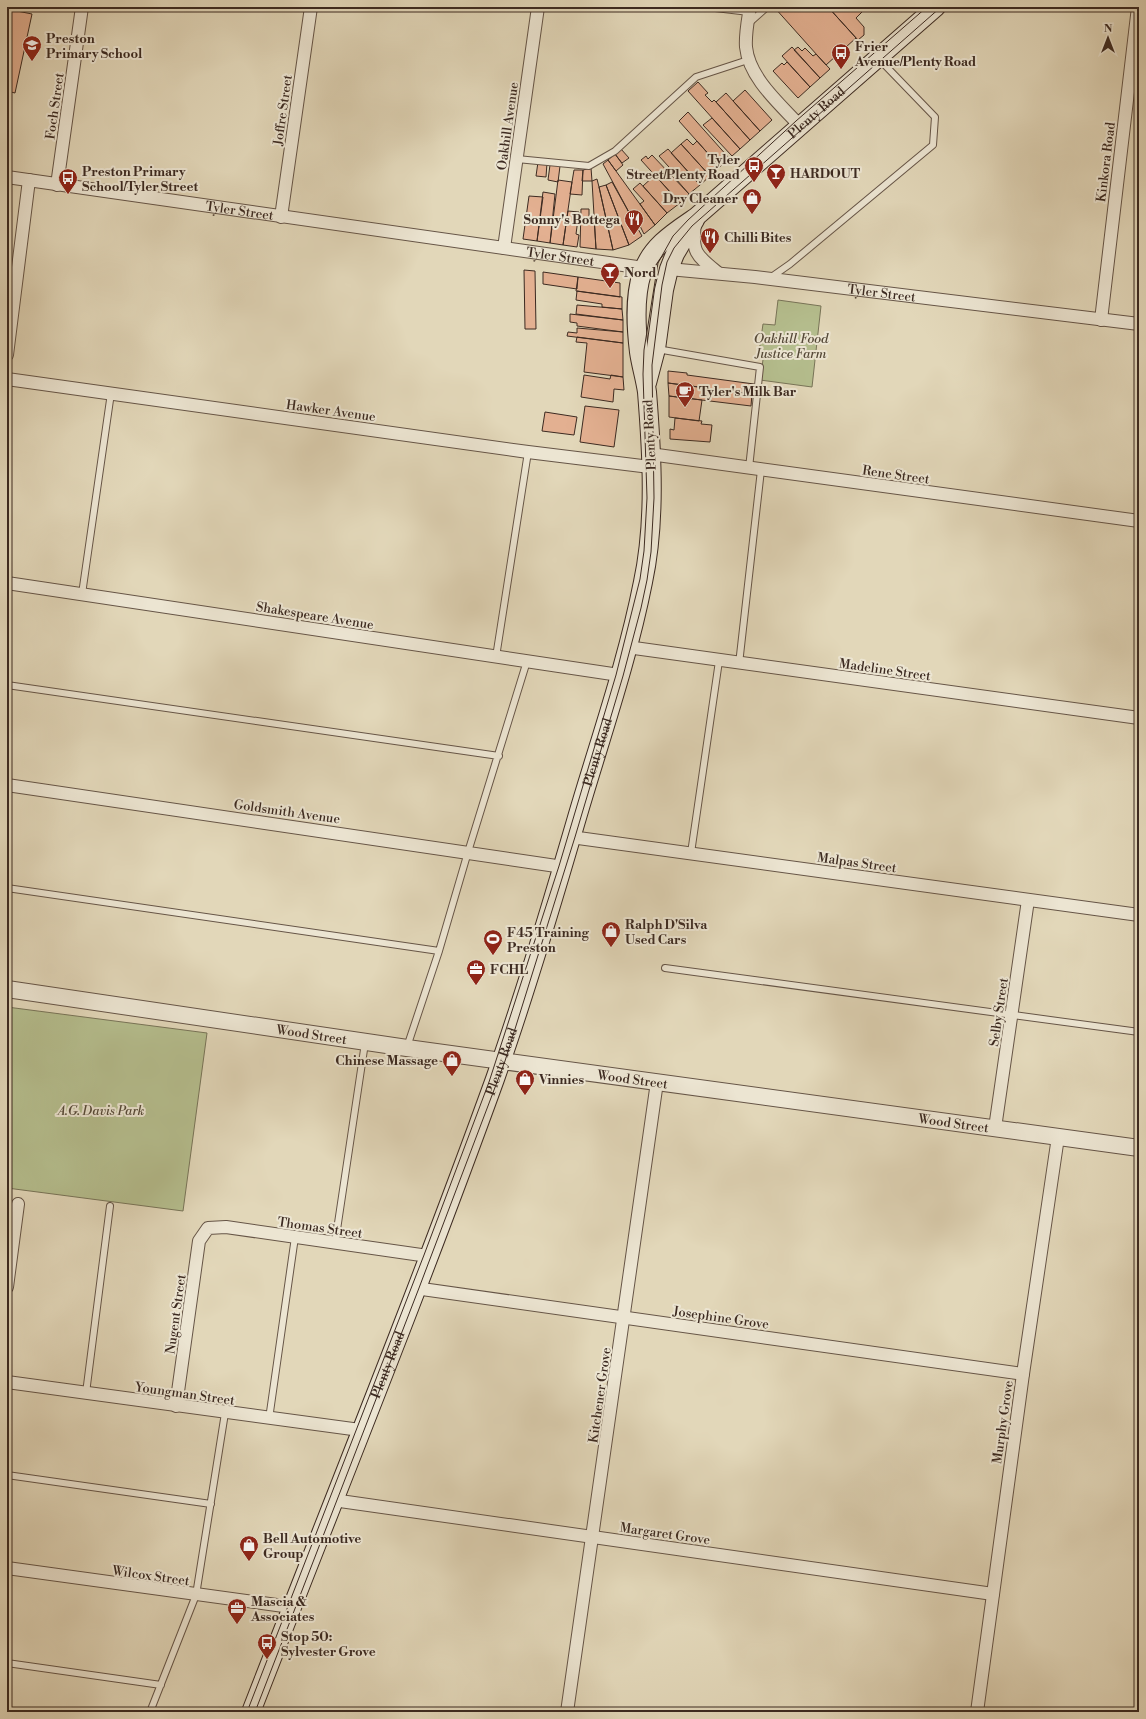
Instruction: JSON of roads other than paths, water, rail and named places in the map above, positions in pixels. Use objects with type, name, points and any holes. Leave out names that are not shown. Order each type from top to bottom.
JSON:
[{"type":"main road","name":"Plenty Road","points":[[251,1712],[416,1288],[501,1060],[563,867],[627,647],[644,580],[648,551],[650,461],[646,386],[639,348],[637,308],[638,291],[644,268],[651,255],[663,241],[696,217],[936,7]]},
{"type":"main road","name":"Plenty Road","points":[[646,386],[656,349],[664,290],[669,269],[675,254],[696,217]]},
{"type":"main road","name":"Tyler Street","points":[[644,268],[669,269]]},
{"type":"street","name":"Foch Street","points":[[57,184],[82,7]]},
{"type":"street","name":"Joffre Street","points":[[281,217],[311,7]]},
{"type":"street","name":"Oakhill Avenue","points":[[504,248],[538,7]]},
{"type":"street","name":"Kinkora Road","points":[[1101,320],[1138,7]]},
{"type":"street","points":[[749,14],[746,46],[748,60],[758,79],[800,126]]},
{"type":"street","name":"Tyler Street","points":[[7,177],[644,268]]},
{"type":"street","points":[[7,355],[29,180]]},
{"type":"street","points":[[696,217],[693,238],[694,248],[703,260],[718,273]]},
{"type":"street","name":"Tyler Street","points":[[669,269],[718,273],[1139,324]]},
{"type":"street","name":"Hawker Avenue","points":[[7,379],[528,452],[650,461]]},
{"type":"street","name":"Rene Street","points":[[650,461],[755,469],[1139,521]]},
{"type":"street","name":"Shakespeare Avenue","points":[[7,583],[619,675]]},
{"type":"street","name":"Madeline Street","points":[[627,647],[739,664],[1139,718]]},
{"type":"street","name":"Goldsmith Avenue","points":[[7,785],[563,867]]},
{"type":"street","name":"Malpas Street","points":[[572,837],[1139,915]]},
{"type":"street","name":"Selby Street","points":[[995,1128],[1028,900]]},
{"type":"street","name":"Wood Street","points":[[7,989],[407,1048],[1139,1148]]},
{"type":"street","name":"Kitchener Grove","points":[[567,1712],[657,1082]]},
{"type":"street","name":"Murphy Grove","points":[[977,1712],[1023,1374],[1058,1137]]},
{"type":"street","points":[[7,1287],[18,1204]]},
{"type":"street","name":"Thomas Street","points":[[208,1228],[226,1228],[428,1256]]},
{"type":"street","name":"Nugent Street","points":[[176,1406],[199,1242],[208,1228]]},
{"type":"street","name":"Josephine Grove","points":[[416,1288],[1023,1374]]},
{"type":"street","name":"Youngman Street","points":[[7,1382],[225,1413],[360,1430]]},
{"type":"street","name":"Margaret Grove","points":[[333,1500],[993,1594]]},
{"type":"street","name":"Wilcox Street","points":[[7,1568],[291,1608]]},
{"type":"lane","points":[[707,7],[749,14],[767,7]]},
{"type":"lane","points":[[768,279],[790,264],[933,144],[935,117],[878,58]]},
{"type":"lane","points":[[516,159],[589,166],[615,151],[696,77],[748,60]]},
{"type":"lane","points":[[656,349],[760,367],[755,469],[739,664]]},
{"type":"lane","points":[[82,594],[111,393]]},
{"type":"lane","points":[[496,657],[528,452]]},
{"type":"lane","points":[[407,1048],[439,951],[527,661]]},
{"type":"lane","points":[[691,853],[719,661]]},
{"type":"lane","points":[[7,686],[499,756]]},
{"type":"lane","points":[[7,888],[439,951]]},
{"type":"lane","points":[[665,968],[1139,1032]]},
{"type":"lane","points":[[336,1243],[366,1042]]},
{"type":"lane","points":[[86,1393],[110,1206]]},
{"type":"lane","points":[[270,1419],[295,1237]]},
{"type":"lane","points":[[150,1712],[196,1595],[225,1413]]},
{"type":"lane","points":[[7,1475],[211,1504]]},
{"type":"lane","points":[[7,1663],[161,1685]]},
{"type":"tram line","points":[[247,1712],[424,1255],[489,1082],[559,866],[616,675],[640,579],[644,551],[647,498],[643,374],[644,350],[658,263],[673,236],[688,220],[796,121],[927,7]]},
{"type":"tram line","points":[[255,1712],[505,1061],[575,837],[623,676],[641,608],[651,552],[654,498],[652,365],[662,285],[667,262],[674,248],[692,226],[941,7]]},
{"type":"place","name":"Preston Primary School","points":[[32,62]]},
{"type":"place","name":"Frier Avenue/Plenty Road","points":[[841,70]]},
{"type":"place","name":"Tyler Street/Plenty Road","points":[[754,183]]},
{"type":"place","name":"HARDOUT","points":[[776,190]]},
{"type":"place","name":"Preston Primary School/Tyler Street","points":[[68,195]]},
{"type":"place","name":"Dry Cleaner","points":[[752,215]]},
{"type":"place","name":"Sonny's Bottega","points":[[634,236]]},
{"type":"place","name":"Chilli Bites","points":[[710,254]]},
{"type":"place","name":"Nord","points":[[610,289]]},
{"type":"place","name":"Tyler's Milk Bar","points":[[685,408]]},
{"type":"place","name":"Ralph D'Silva Used Cars","points":[[611,948]]},
{"type":"place","name":"F45 Training Preston","points":[[493,956]]},
{"type":"place","name":"FCHL","points":[[476,986]]},
{"type":"place","name":"Chinese Massage","points":[[452,1077]]},
{"type":"place","name":"Vinnies","points":[[525,1096]]},
{"type":"place","name":"Bell Automotive Group","points":[[249,1562]]},
{"type":"place","name":"Mascia & Associates","points":[[237,1625]]},
{"type":"place","name":"Stop 50: Sylvester Grove","points":[[267,1660]]},
{"type":"park label","name":"Oakhill Food Justice Farm","points":[[791,346]]},
{"type":"park label","name":"A.G. Davis Park","points":[[101,1110]]}]
